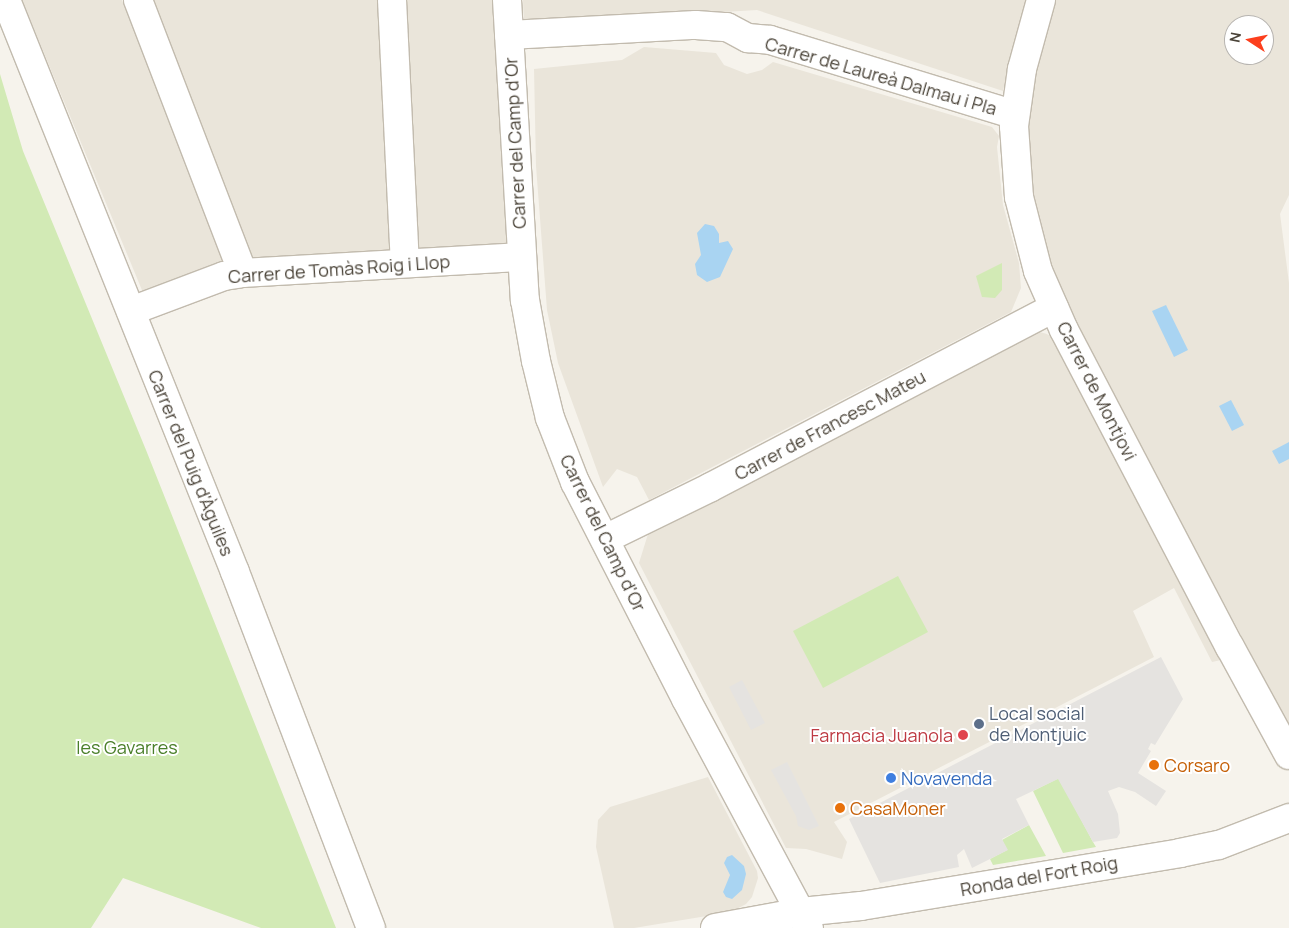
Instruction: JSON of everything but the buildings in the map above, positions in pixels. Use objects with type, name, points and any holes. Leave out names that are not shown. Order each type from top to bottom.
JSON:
[{"type":"street","name":"Carrer del Puig d'Àguiles","points":[[6,0],[272,667],[371,928]]},
{"type":"street","points":[[138,0],[243,273]]},
{"type":"street","points":[[392,0],[405,263]]},
{"type":"street","name":"Carrer del Camp d'Or","points":[[507,0],[525,300],[536,361],[550,418],[574,482],[740,803],[805,920]]},
{"type":"street","name":"Carrer de Montjovi","points":[[1041,0],[1022,69],[1015,115],[1015,155],[1019,197],[1038,271],[1054,308],[1230,647],[1289,755]]},
{"type":"street","name":"Carrer de Laureà Dalmau i Pla","points":[[509,35],[696,26],[727,27],[748,38],[770,40],[1015,115]]},
{"type":"street","name":"Carrer de Tomàs Roig i Llop","points":[[131,310],[224,276],[243,273],[522,257]]},
{"type":"street","name":"Carrer de Francesc Mateu","points":[[605,539],[720,483],[1054,308]]},
{"type":"street","name":"Ronda del Fort Roig","points":[[715,928],[805,920],[861,906],[1180,853],[1219,845],[1289,818]]},
{"type":"shaded area","points":[[22,0],[122,0],[226,265],[144,295]]},
{"type":"shaded area","points":[[151,0],[380,0],[396,256],[252,262]]},
{"type":"shaded area","points":[[405,0],[494,0],[508,246],[419,252]]},
{"type":"shaded area","points":[[523,0],[1031,0],[1009,66],[1003,91],[757,10],[524,24]]},
{"type":"shaded area","points":[[1056,0],[1289,0],[1289,195],[1280,214],[1289,283],[1289,725],[1171,504],[1067,303],[1041,239],[1032,201],[1025,157],[1028,107],[1042,38]]},
{"type":"shaded area","points":[[644,47],[716,53],[724,65],[747,74],[762,70],[773,62],[992,127],[999,136],[997,147],[1003,205],[1019,263],[1021,288],[1011,312],[649,500],[637,477],[617,469],[603,487],[558,363],[547,310],[536,166],[534,69],[622,60]]},
{"type":"shaded area","points":[[1036,331],[1047,334],[1057,341],[1221,660],[1212,662],[1174,588],[1133,611],[1154,657],[834,822],[847,842],[842,859],[806,849],[786,848],[639,563],[648,534]]},
{"type":"shaded area","points":[[1161,657],[1183,699],[1155,745],[1151,743],[1148,749],[1151,751],[1138,773],[1166,791],[1156,806],[1135,792],[1119,787],[1108,791],[1118,814],[1120,833],[1117,838],[1093,842],[1058,779],[1016,799],[1029,825],[1002,839],[1008,850],[972,868],[964,849],[957,855],[959,867],[880,883],[849,819]]},
{"type":"shaded area","points":[[742,680],[765,723],[751,730],[729,687]]},
{"type":"shaded area","points":[[787,762],[819,826],[809,830],[798,826],[796,816],[771,770]]},
{"type":"shaded area","points":[[708,777],[757,871],[758,878],[752,897],[746,904],[731,912],[634,928],[614,928],[596,847],[598,820],[610,807]]},
{"type":"green space","name":"les Gavarres","points":[[0,74],[23,151],[146,450],[336,928],[261,928],[123,878],[91,928],[0,928]]},
{"type":"green space","points":[[1002,263],[1002,290],[995,298],[982,297],[976,276]]},
{"type":"green space","points":[[898,576],[928,632],[823,688],[793,631]]},
{"type":"green space","points":[[1059,778],[1096,847],[1063,853],[1033,791]]},
{"type":"green space","points":[[1029,825],[1046,856],[993,865],[990,859],[1007,850],[1002,840]]},
{"type":"water","points":[[705,224],[714,226],[719,234],[719,243],[728,241],[733,249],[720,277],[707,282],[697,275],[695,264],[701,255],[697,233]]},
{"type":"water","points":[[1166,305],[1188,350],[1174,357],[1152,311]]},
{"type":"water","points":[[1231,400],[1244,425],[1232,431],[1219,406]]},
{"type":"water","points":[[1289,442],[1289,459],[1279,464],[1272,451]]},
{"type":"water","points":[[732,855],[744,866],[746,874],[742,890],[732,899],[726,897],[723,892],[730,875],[724,863],[727,857]]},
{"type":"place","name":"Local social de Montjuic","points":[[979,724]]},
{"type":"place","name":"Farmacia Juanola","points":[[963,735]]},
{"type":"place","name":"Corsaro","points":[[1154,765]]},
{"type":"place","name":"Novavenda","points":[[891,778]]},
{"type":"place","name":"CasaMoner","points":[[840,808]]}]
